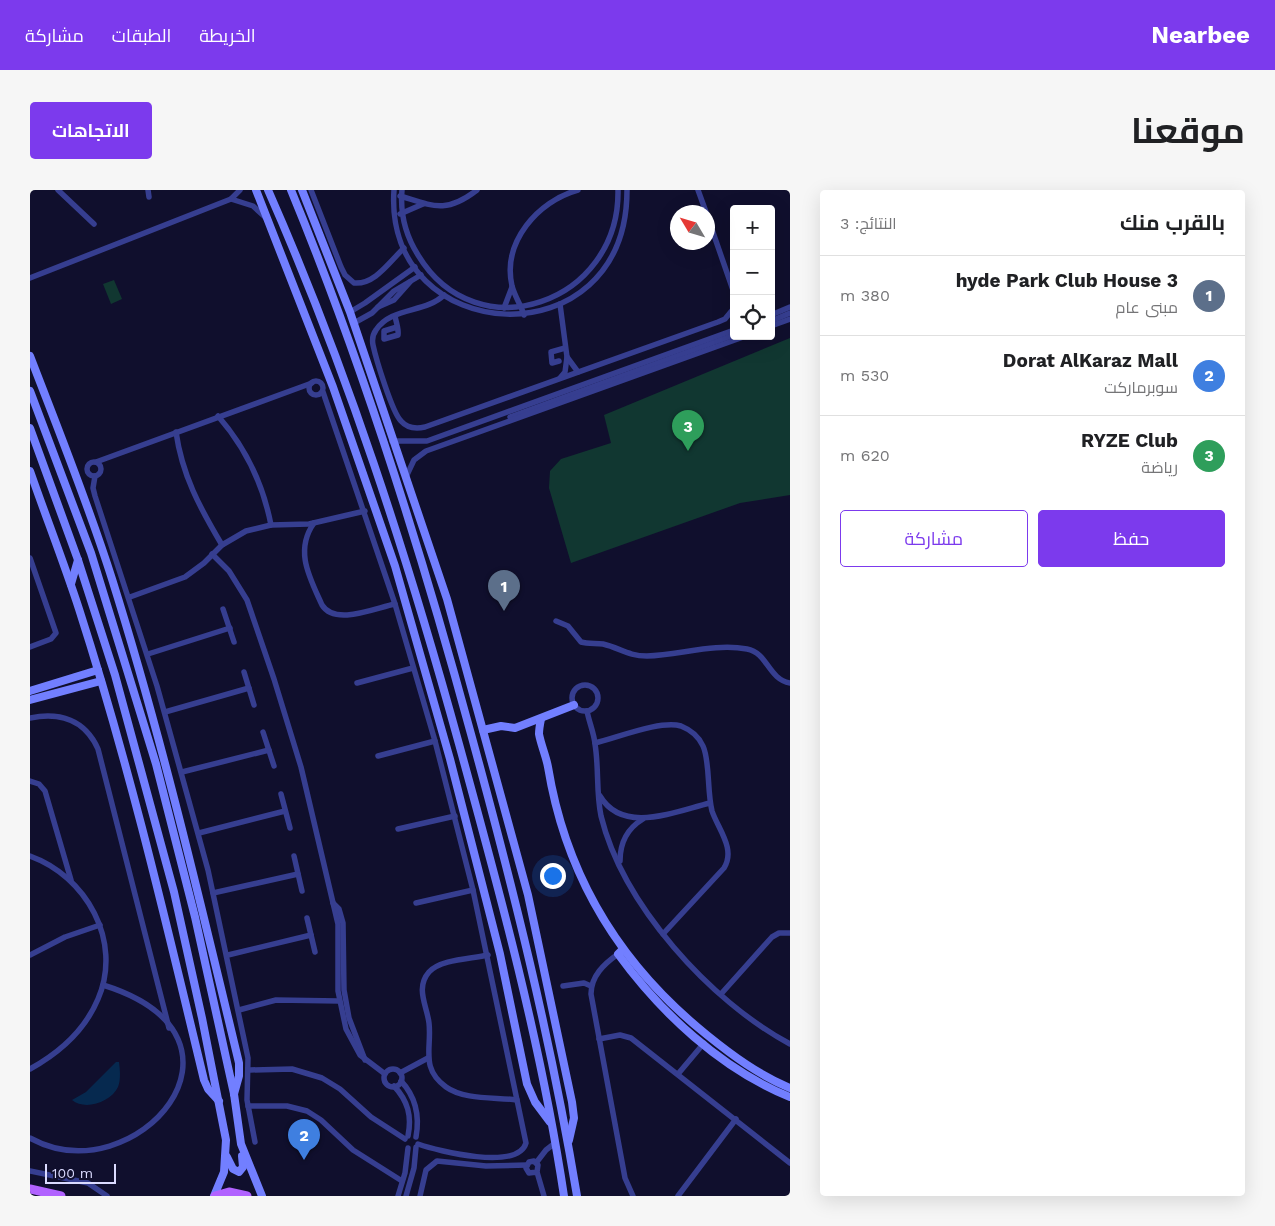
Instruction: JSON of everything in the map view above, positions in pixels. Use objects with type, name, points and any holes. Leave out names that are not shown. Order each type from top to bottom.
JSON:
[{"type":"main road","points":[[30,1189],[61,1196]]},
{"type":"main road","points":[[214,1196],[229,1192],[247,1196]]},
{"type":"street","points":[[58,190],[94,224]]},
{"type":"street","points":[[148,190],[149,197]]},
{"type":"street","points":[[30,278],[231,199],[240,190]]},
{"type":"street","points":[[256,190],[333,387],[386,542],[450,759],[500,954],[527,1084],[539,1108],[551,1123]]},
{"type":"street","points":[[268,190],[340,366],[398,538],[438,667],[479,812],[532,1028],[564,1196]]},
{"type":"street","points":[[291,190],[357,365],[403,497],[436,602],[528,946],[578,1196]]},
{"type":"street","points":[[302,190],[354,323],[447,598],[510,827],[542,959],[572,1102],[574,1118],[568,1142]]},
{"type":"street","points":[[311,190],[341,267],[345,275],[354,283],[364,283],[374,278],[404,248]]},
{"type":"street","points":[[402,193],[402,213],[414,249],[437,278],[468,298],[505,307],[520,307],[560,294],[583,278],[608,245],[613,232],[616,218],[616,190],[627,190],[623,228],[609,261],[590,283],[560,304],[524,315],[500,315],[472,309],[444,295],[421,275],[415,267],[404,248],[395,217],[394,192],[402,193],[430,206],[450,204],[477,190]]},
{"type":"street","points":[[500,315],[512,287],[512,265],[516,244],[521,234],[543,208],[562,196],[578,190]]},
{"type":"street","points":[[698,190],[703,205]]},
{"type":"street","points":[[231,199],[252,206],[266,218]]},
{"type":"street","points":[[395,217],[423,204]]},
{"type":"street","points":[[715,238],[730,281]]},
{"type":"street","points":[[350,312],[366,303],[415,267]]},
{"type":"street","points":[[354,323],[372,313],[378,307],[394,300],[410,282],[421,275]]},
{"type":"street","points":[[512,287],[524,315]]},
{"type":"street","points":[[444,295],[434,302],[385,321],[376,330],[373,343],[397,415],[409,427],[425,427],[725,319],[730,313]]},
{"type":"street","points":[[366,303],[372,313]]},
{"type":"street","points":[[558,379],[565,372],[567,357],[560,304]]},
{"type":"street","points":[[775,313],[790,307]]},
{"type":"street","points":[[775,319],[790,313]]},
{"type":"street","points":[[395,316],[398,327]]},
{"type":"street","points":[[775,325],[790,319]]},
{"type":"street","points":[[392,440],[427,441],[730,331]]},
{"type":"street","points":[[404,474],[415,454],[425,448],[730,336]]},
{"type":"street","points":[[404,474],[414,460],[426,451],[735,340]]},
{"type":"street","points":[[560,361],[551,362],[551,352],[565,348]]},
{"type":"street","points":[[30,356],[74,470],[112,578],[167,768],[239,1063],[239,1076],[234,1094]]},
{"type":"street","points":[[567,357],[578,372]]},
{"type":"street","points":[[357,365],[372,379]]},
{"type":"street","points":[[95,476],[90,475],[87,470],[89,465],[96,462],[218,416],[312,383],[321,382],[395,604],[454,816],[488,955],[526,1143],[523,1151],[516,1155],[464,1155],[417,1146],[408,1148]]},
{"type":"street","points":[[312,383],[309,387],[312,394],[316,396],[323,392]]},
{"type":"street","points":[[30,391],[66,482],[107,602],[177,842],[234,1094],[244,1165],[241,1171],[232,1169],[226,1155]]},
{"type":"street","points":[[218,416],[234,436],[251,464],[263,494],[270,526]]},
{"type":"street","points":[[30,428],[78,560],[115,675],[162,847],[220,1102],[226,1155],[224,1172],[214,1196]]},
{"type":"street","points":[[176,432],[180,458],[190,488],[222,545]]},
{"type":"street","points":[[96,462],[101,469],[95,476],[93,484],[95,496],[130,597],[165,712],[199,833],[228,955],[250,1070],[247,1093],[255,1142]]},
{"type":"street","points":[[30,471],[71,584],[98,670],[153,867],[204,1080],[208,1089],[220,1102]]},
{"type":"street","points":[[403,497],[412,495]]},
{"type":"street","points":[[130,597],[180,579],[195,570],[222,545],[246,531],[270,526],[314,523],[365,511]]},
{"type":"street","points":[[314,523],[304,543],[304,557],[322,605],[327,612],[334,616],[342,616],[395,604]]},
{"type":"street","points":[[386,542],[398,538]]},
{"type":"street","points":[[212,554],[236,581],[247,600],[301,767],[333,903],[341,913],[343,923],[339,1001],[348,1035],[365,1060],[385,1074],[387,1084],[394,1086],[408,1106],[410,1118],[405,1144],[408,1148],[398,1196]]},
{"type":"street","points":[[30,558],[56,633],[51,640],[30,647]]},
{"type":"street","points":[[71,584],[78,560]]},
{"type":"street","points":[[107,602],[112,578]]},
{"type":"street","points":[[436,602],[447,598]]},
{"type":"street","points":[[224,608],[234,642]]},
{"type":"street","points":[[556,621],[568,626],[581,642],[603,644],[622,652],[638,655],[724,648],[751,650],[761,656],[777,678],[790,683]]},
{"type":"street","points":[[148,654],[230,628]]},
{"type":"street","points":[[357,683],[414,668]]},
{"type":"street","points":[[30,691],[98,670]]},
{"type":"street","points":[[244,672],[254,705]]},
{"type":"street","points":[[30,700],[101,681]]},
{"type":"street","points":[[583,684],[592,686],[598,698],[595,707],[587,711],[578,709],[574,705],[572,697],[575,688],[583,684]]},
{"type":"street","points":[[165,712],[249,688]]},
{"type":"street","points":[[483,730],[501,726],[515,728],[574,705]]},
{"type":"street","points":[[587,711],[595,743],[597,791],[605,828],[639,898],[663,934],[690,965],[760,1026],[790,1044]]},
{"type":"street","points":[[30,718],[51,715],[68,718],[84,727],[95,741],[169,1028]]},
{"type":"street","points":[[540,719],[539,734],[558,814],[571,851],[590,895],[620,952],[658,1001],[704,1043],[744,1074],[790,1097]]},
{"type":"street","points":[[595,743],[667,725],[688,730],[699,740],[706,753],[710,803],[728,847],[727,863],[663,934]]},
{"type":"street","points":[[263,732],[274,766]]},
{"type":"street","points":[[378,756],[434,742]]},
{"type":"street","points":[[182,772],[268,750]]},
{"type":"street","points":[[30,782],[39,784],[45,791],[71,880]]},
{"type":"street","points":[[597,791],[605,804],[616,813],[630,818],[645,818],[710,803]]},
{"type":"street","points":[[474,793],[482,796],[487,793]]},
{"type":"street","points":[[281,794],[290,828]]},
{"type":"street","points":[[479,812],[486,807],[492,809]]},
{"type":"street","points":[[199,833],[285,811]]},
{"type":"street","points":[[398,829],[454,816]]},
{"type":"street","points":[[620,862],[621,849],[626,836],[634,825],[645,818]]},
{"type":"street","points":[[500,842],[510,827]]},
{"type":"street","points":[[50,865],[58,862],[63,855]]},
{"type":"street","points":[[30,856],[50,865],[71,880],[88,900],[100,925],[106,955],[103,985],[92,1012],[75,1035],[54,1054],[30,1069]]},
{"type":"street","points":[[294,856],[302,891]]},
{"type":"street","points":[[213,893],[298,874]]},
{"type":"street","points":[[416,903],[473,890]]},
{"type":"street","points":[[307,918],[315,952]]},
{"type":"street","points":[[30,955],[65,937],[100,925]]},
{"type":"street","points":[[721,994],[772,937],[790,933]]},
{"type":"street","points":[[228,955],[311,935]]},
{"type":"street","points":[[528,946],[542,959]]},
{"type":"street","points":[[620,952],[601,969],[591,986],[626,1182],[633,1196]]},
{"type":"street","points":[[620,952],[697,1028],[749,1066],[790,1088]]},
{"type":"street","points":[[488,955],[441,964],[425,978],[422,994],[430,1028],[428,1058],[438,1079],[452,1090],[465,1094],[517,1100]]},
{"type":"street","points":[[341,960],[349,1018],[365,1060]]},
{"type":"street","points":[[563,986],[581,983],[591,986]]},
{"type":"street","points":[[103,985],[128,994],[151,1009],[169,1028],[176,1040],[182,1065],[180,1098]]},
{"type":"street","points":[[239,1010],[276,1000],[339,1001]]},
{"type":"street","points":[[151,1009],[158,1006],[162,1001]]},
{"type":"street","points":[[599,1039],[620,1035],[627,1036],[736,1119],[790,1163]]},
{"type":"street","points":[[678,1074],[704,1043]]},
{"type":"street","points":[[400,1073],[428,1058]]},
{"type":"street","points":[[250,1070],[292,1069],[322,1078],[340,1089],[371,1117],[407,1137],[416,1137]]},
{"type":"street","points":[[385,1074],[391,1069],[400,1073]]},
{"type":"street","points":[[400,1073],[401,1081],[415,1104],[418,1117],[417,1146],[408,1196]]},
{"type":"street","points":[[394,1086],[401,1081]]},
{"type":"street","points":[[248,1106],[287,1106],[307,1111],[322,1120],[353,1150],[402,1181]]},
{"type":"street","points":[[678,1196],[736,1119]]},
{"type":"street","points":[[30,1138],[43,1149]]},
{"type":"street","points":[[536,1163],[548,1148],[555,1143]]},
{"type":"street","points":[[241,1144],[262,1196]]},
{"type":"street","points":[[420,1196],[426,1170],[437,1161],[486,1166],[527,1165],[531,1161],[539,1167],[537,1172],[544,1196]]},
{"type":"street","points":[[527,1165],[528,1173],[537,1172]]},
{"type":"street","points":[[30,1171],[88,1183],[107,1196]]},
{"type":"street","points":[[409,1186],[422,1189]]},
{"type":"green space","points":[[114,280],[122,299],[111,304],[103,284]]},
{"type":"green space","points":[[790,338],[790,495],[740,503],[571,563],[549,488],[550,471],[561,459],[611,443],[604,415]]},
{"type":"water","points":[[116,1062],[119,1062],[120,1081],[115,1092],[110,1097],[90,1105],[84,1105],[72,1100],[86,1092]]},
{"type":"place","name":"RYZE Club","points":[[688,451]]},
{"type":"place","name":"hyde Park Club House 3","points":[[504,611]]},
{"type":"place","name":"Dorat AlKaraz Mall","points":[[304,1160]]}]
